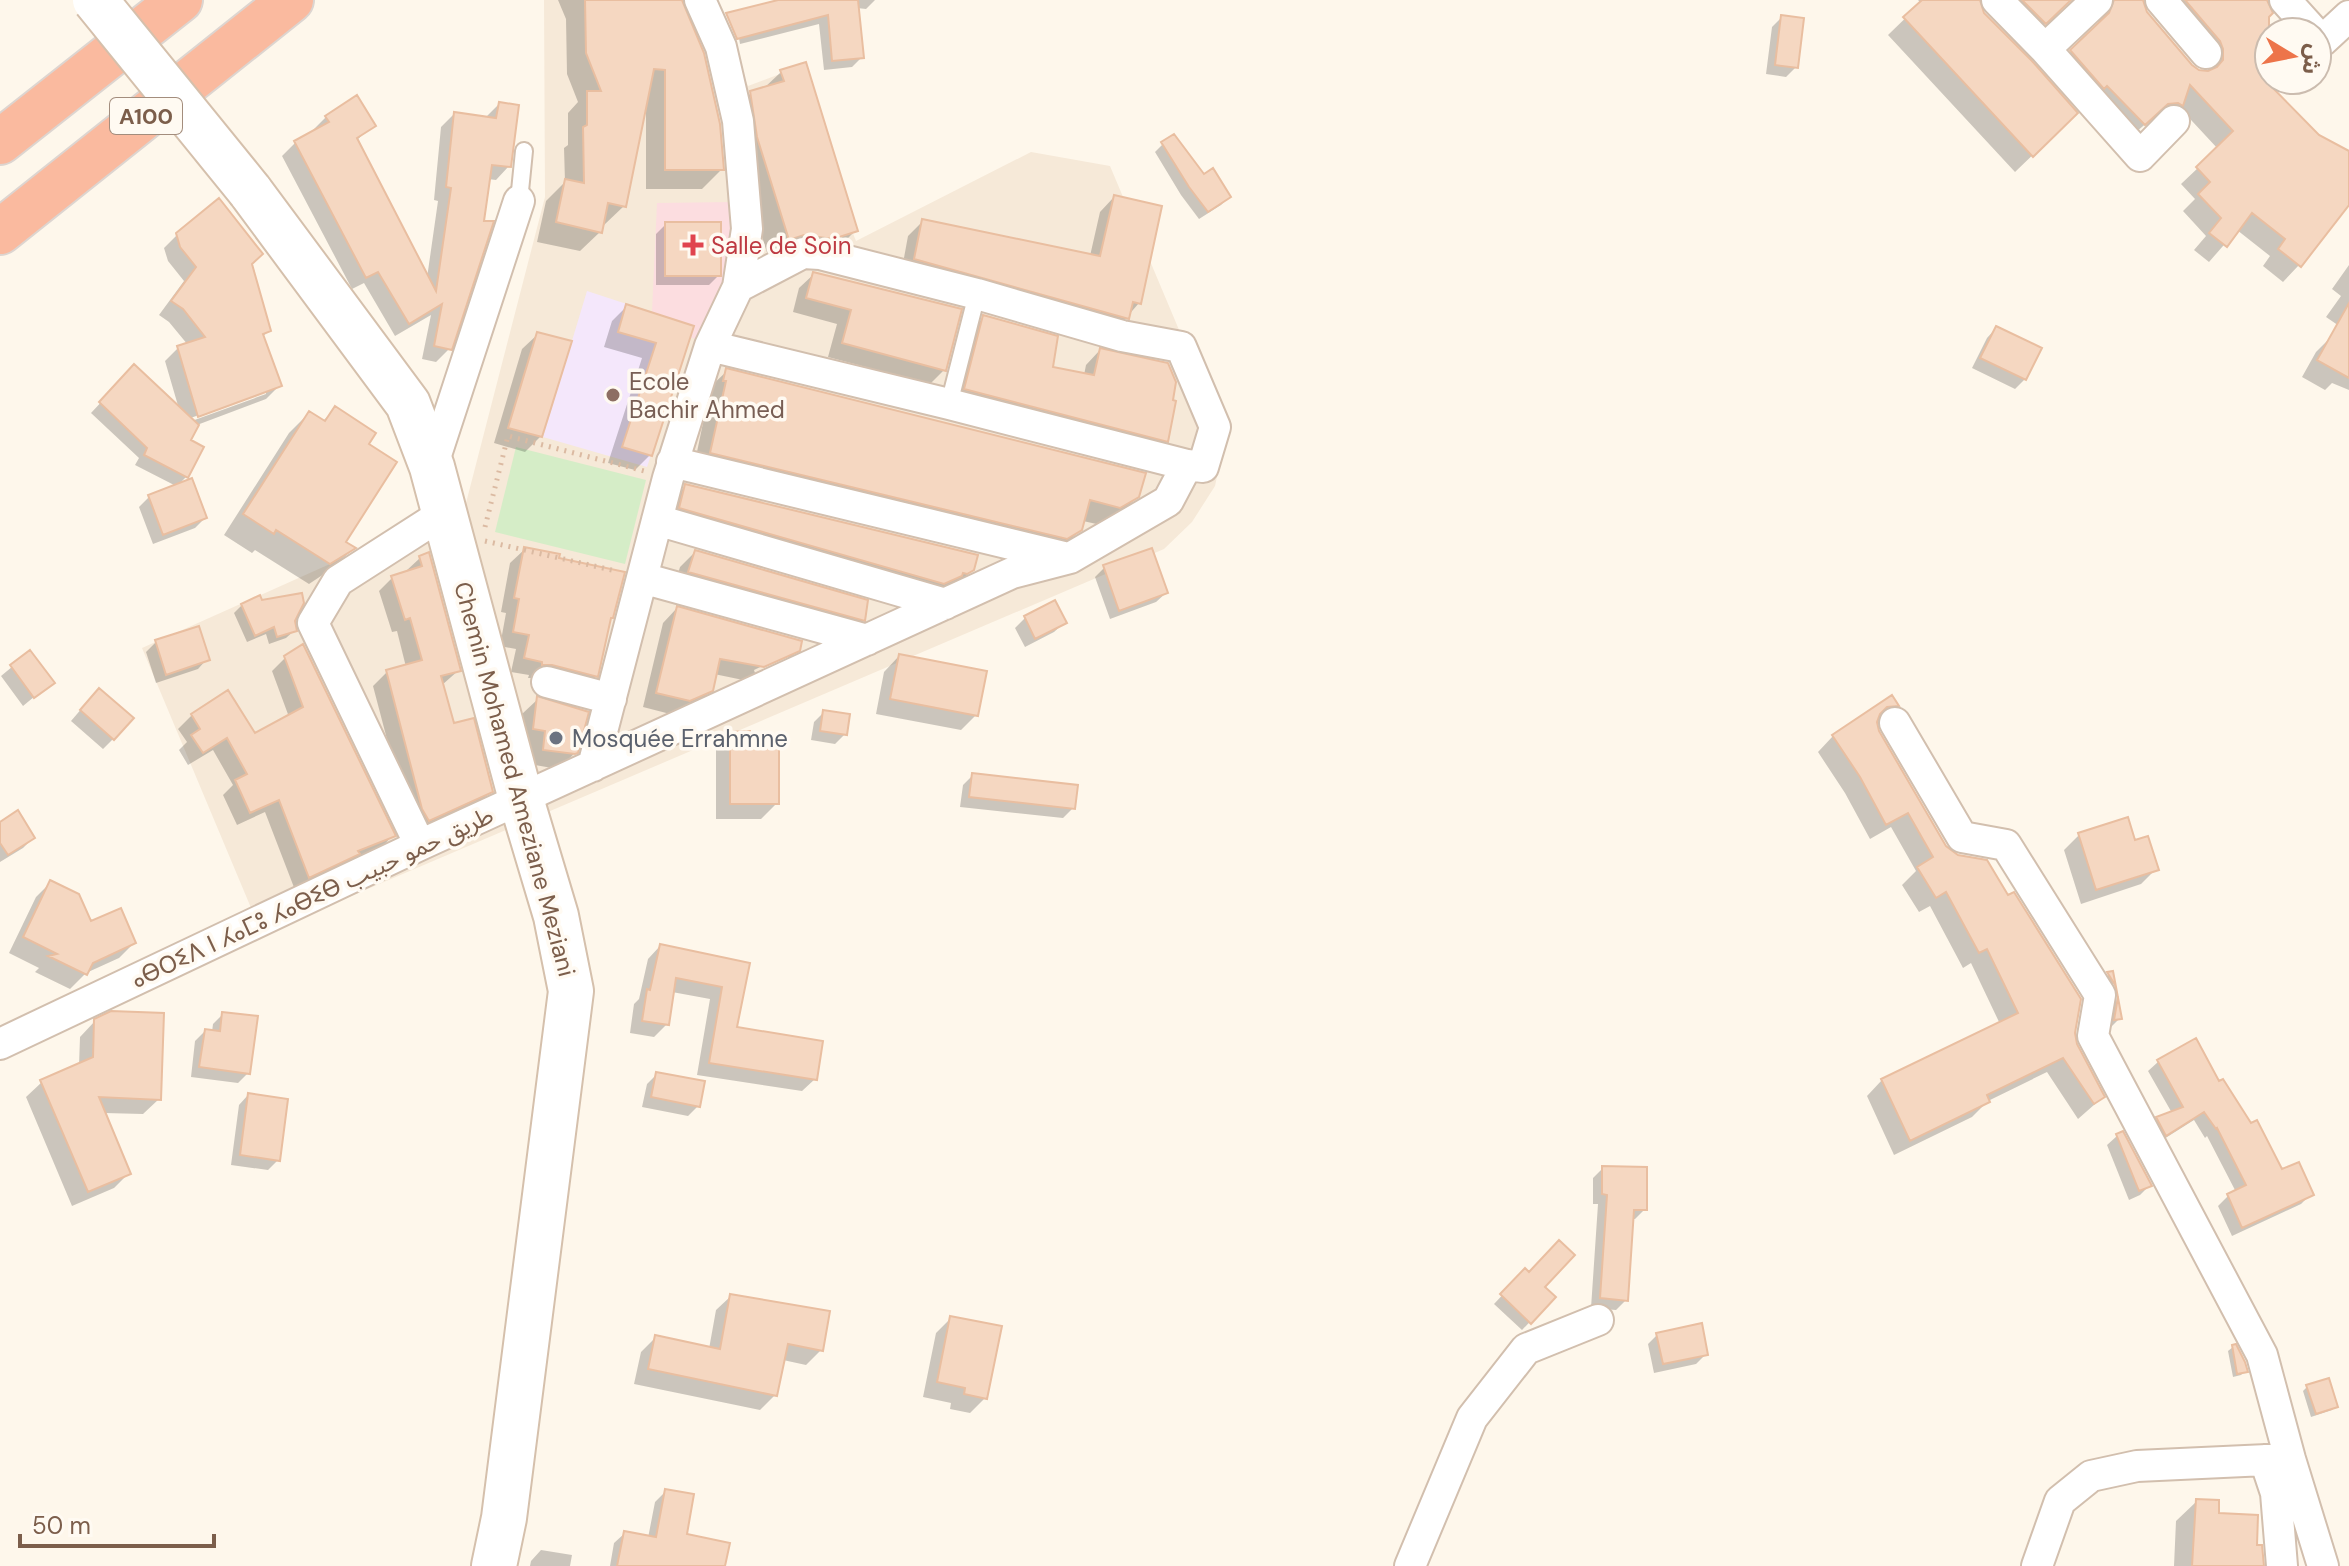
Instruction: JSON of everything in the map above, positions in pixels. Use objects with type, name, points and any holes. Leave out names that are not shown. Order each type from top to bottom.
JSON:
[{"type":"highway","name":"A100","points":[[0,142],[180,0]]},
{"type":"highway","name":"A100","points":[[0,232],[291,0]]},
{"type":"main road","name":"Chemin Mohamed Ameziane Meziani","points":[[95,0],[250,191],[408,404],[432,467],[521,799],[556,916],[571,991],[504,1518],[494,1566]]},
{"type":"street","points":[[593,766],[670,470],[710,346],[738,287],[747,229],[738,121],[721,47],[700,0]]},
{"type":"street","points":[[1997,0],[2140,156],[2174,121]]},
{"type":"street","points":[[2045,49],[2097,0]]},
{"type":"street","points":[[2161,0],[2206,53]]},
{"type":"street","points":[[2285,0],[2300,16]]},
{"type":"street","points":[[2333,31],[2349,16]]},
{"type":"street","points":[[432,467],[519,201]]},
{"type":"street","name":"ⴰⴱⵔⵉⴷ ⵏ ⵃⴰⵎⵓ ⵃⴰⴱⵉⴱ طريق حمو حبيب","points":[[0,1044],[420,845],[1012,573],[1070,558],[1168,501],[1187,465],[1203,467],[1215,427],[1181,347],[1122,336],[977,294],[820,254],[803,253],[738,287]]},
{"type":"street","points":[[710,346],[1187,465]]},
{"type":"street","points":[[670,470],[1070,558]]},
{"type":"street","points":[[420,845],[313,623],[338,581],[444,513]]},
{"type":"street","points":[[657,520],[945,604]]},
{"type":"street","points":[[642,578],[867,640]]},
{"type":"street","points":[[547,682],[611,699]]},
{"type":"street","points":[[1895,723],[1962,837],[2006,845],[2100,995],[2093,1036],[2262,1355],[2278,1459],[2276,1493],[2282,1566]]},
{"type":"street","points":[[1410,1566],[1472,1418],[1526,1349],[1598,1320]]},
{"type":"street","points":[[2037,1566],[2060,1501],[2091,1476],[2137,1466],[2278,1459]]},
{"type":"street","points":[[2278,1459],[2323,1566]]},
{"type":"lane","points":[[519,201],[524,151]]},
{"type":"lane","points":[[949,404],[977,294]]},
{"type":"path","points":[[642,578],[481,540],[504,451],[508,436],[670,470]]},
{"type":"shaded area","points":[[544,0],[711,0],[748,86],[788,71],[856,241],[1031,152],[1110,166],[1225,439],[1215,486],[1192,522],[1164,549],[262,934],[142,648],[466,503],[545,197]]},
{"type":"shaded area","name":"Salle de Soin","points":[[733,202],[731,287],[703,341],[689,337],[693,326],[652,312],[657,203]]},
{"type":"shaded area","name":"Ecole Bachir Ahmed","points":[[587,291],[694,326],[647,467],[543,437]]},
{"type":"green space","points":[[516,447],[646,480],[625,564],[495,532]]},
{"type":"building","points":[[585,0],[682,0],[704,53],[720,124],[724,170],[665,170],[665,70],[654,69],[626,207],[608,203],[602,233],[556,222],[565,179],[584,183],[583,127],[587,125],[587,91],[601,91],[586,53]]},
{"type":"building","points":[[778,0],[858,0],[864,58],[832,61],[828,15],[737,39],[726,13]]},
{"type":"building","points":[[1922,0],[1980,0],[1984,13],[2078,113],[2033,157],[1903,17]]},
{"type":"building","points":[[2022,0],[2071,0],[2046,24]]},
{"type":"building","points":[[2114,0],[2143,0],[2147,12],[2192,65],[2208,71],[2223,60],[2223,49],[2220,41],[2185,0],[2267,0],[2273,13],[2270,16],[2253,16],[2253,96],[2281,96],[2319,135],[2349,151],[2349,205],[2301,267],[2278,249],[2285,239],[2252,213],[2227,247],[2209,233],[2221,218],[2198,194],[2210,182],[2196,167],[2233,131],[2190,85],[2183,106],[2168,104],[2145,125],[2107,86],[2104,89],[2070,50],[2109,13]]},
{"type":"building","points":[[1781,15],[1804,18],[1798,68],[1775,65]]},
{"type":"building","points":[[806,62],[858,231],[833,239],[804,235],[789,240],[757,137],[750,91],[784,81],[780,70]]},
{"type":"building","points":[[357,95],[376,126],[357,138],[436,291],[451,188],[446,187],[454,112],[496,118],[499,102],[519,105],[511,167],[492,165],[484,221],[494,221],[452,350],[434,346],[442,304],[409,324],[378,272],[366,278],[294,141],[329,122],[325,116]]},
{"type":"building","points":[[1174,134],[1204,174],[1213,168],[1231,197],[1208,212],[1161,142]]},
{"type":"building","points":[[1114,195],[1162,206],[1141,304],[1133,302],[1129,319],[914,259],[922,219],[1100,256]]},
{"type":"building","points":[[219,198],[263,254],[252,264],[271,331],[263,334],[282,386],[198,417],[177,346],[205,337],[183,309],[171,301],[196,267],[180,247],[176,233]]},
{"type":"building","points":[[665,222],[721,222],[721,276],[665,276]]},
{"type":"building","points":[[813,272],[962,309],[946,371],[842,343],[851,310],[806,298]]},
{"type":"building","points":[[2349,303],[2349,378],[2317,360]]},
{"type":"building","points":[[626,304],[694,326],[652,456],[622,447],[656,343],[618,332]]},
{"type":"building","points":[[983,315],[1058,336],[1053,367],[1094,375],[1100,348],[1168,363],[1176,382],[1173,400],[1176,401],[1168,442],[964,389]]},
{"type":"building","points":[[1996,326],[2042,348],[2026,380],[1980,358]]},
{"type":"building","points":[[537,332],[572,341],[542,437],[508,428]]},
{"type":"building","points":[[134,364],[199,425],[191,440],[204,447],[188,478],[144,455],[147,448],[99,402]]},
{"type":"building","points":[[726,368],[1146,473],[1139,497],[1120,508],[1090,500],[1082,530],[1067,539],[710,453],[726,381],[723,381]]},
{"type":"building","points":[[335,406],[376,433],[369,444],[397,462],[346,542],[356,548],[330,564],[276,530],[274,534],[243,514],[309,411],[325,421]]},
{"type":"building","points":[[192,478],[207,518],[163,535],[148,495]]},
{"type":"building","points":[[685,484],[978,555],[974,570],[944,584],[679,508]]},
{"type":"building","points":[[524,547],[625,572],[598,677],[524,658],[529,635],[513,632],[519,599],[514,598]]},
{"type":"building","points":[[1152,548],[1168,593],[1119,611],[1103,565]]},
{"type":"building","points":[[695,550],[868,600],[865,621],[688,572]]},
{"type":"building","points":[[429,552],[461,671],[441,676],[454,723],[474,718],[493,792],[429,821],[422,809],[386,670],[422,660],[410,618],[405,620],[391,576],[422,566],[419,556]]},
{"type":"building","points":[[302,593],[304,603],[295,621],[297,631],[277,637],[274,627],[255,636],[241,604],[260,595],[262,600]]},
{"type":"building","points":[[1055,600],[1067,623],[1035,639],[1024,616]]},
{"type":"building","points":[[677,606],[802,641],[800,651],[764,667],[720,659],[713,691],[690,701],[656,693]]},
{"type":"building","points":[[199,626],[210,660],[166,675],[155,640]]},
{"type":"building","points":[[303,644],[396,836],[358,851],[360,854],[309,878],[279,800],[250,813],[235,780],[247,774],[227,738],[203,753],[191,735],[200,729],[191,714],[228,690],[255,733],[303,707],[284,656]]},
{"type":"building","points":[[30,650],[55,683],[34,698],[10,665]]},
{"type":"building","points":[[899,654],[987,671],[978,716],[890,699]]},
{"type":"building","points":[[99,688],[134,718],[114,740],[80,710]]},
{"type":"building","points":[[1892,695],[1899,706],[1887,707],[1880,714],[1877,722],[1879,731],[1946,846],[1958,855],[1987,860],[2008,895],[2014,892],[2081,999],[2075,1033],[2077,1044],[2105,1097],[2094,1104],[2063,1058],[1987,1095],[1990,1102],[1910,1141],[1881,1079],[2018,1013],[1987,949],[1979,953],[1946,892],[1936,898],[1917,867],[1933,857],[1908,813],[1886,825],[1860,777],[1832,735]]},
{"type":"building","points":[[537,696],[589,712],[578,753],[543,750],[545,731],[533,729]]},
{"type":"building","points":[[823,710],[850,714],[847,735],[820,731]]},
{"type":"building","points":[[750,731],[751,748],[779,748],[779,804],[730,804],[730,732]]},
{"type":"building","points":[[972,773],[1078,785],[1075,809],[969,797]]},
{"type":"building","points":[[18,810],[35,838],[8,855],[0,843],[0,822]]},
{"type":"building","points":[[2128,817],[2135,840],[2148,836],[2159,870],[2096,890],[2078,833]]},
{"type":"building","points":[[50,880],[79,894],[91,921],[121,908],[136,943],[93,963],[87,975],[48,956],[57,954],[23,937]]},
{"type":"building","points":[[660,944],[750,963],[737,1027],[823,1041],[817,1080],[709,1063],[722,987],[676,978],[669,1025],[642,1021],[647,989],[650,990]]},
{"type":"building","points":[[2113,971],[2118,995],[2107,972]]},
{"type":"building","points":[[2118,997],[2122,1019],[2114,1020]]},
{"type":"building","points":[[111,1011],[164,1013],[161,1100],[99,1097],[131,1174],[88,1192],[40,1080],[93,1057],[94,1019]]},
{"type":"building","points":[[222,1012],[258,1016],[250,1074],[199,1067],[205,1029],[220,1031]]},
{"type":"building","points":[[2196,1038],[2219,1081],[2223,1079],[2251,1123],[2257,1120],[2282,1169],[2299,1162],[2314,1195],[2242,1228],[2227,1194],[2246,1185],[2217,1128],[2204,1112],[2166,1136],[2156,1117],[2183,1107],[2157,1060]]},
{"type":"building","points":[[656,1072],[705,1081],[700,1107],[651,1097]]},
{"type":"building","points":[[248,1093],[288,1099],[280,1161],[240,1155]]},
{"type":"building","points":[[2123,1131],[2152,1186],[2139,1191],[2116,1134]]},
{"type":"building","points":[[1602,1166],[1647,1167],[1647,1210],[1634,1210],[1628,1301],[1600,1298],[1607,1195],[1602,1194]]},
{"type":"building","points":[[1559,1240],[1575,1255],[1545,1287],[1556,1297],[1531,1324],[1500,1294],[1525,1268],[1529,1272]]},
{"type":"building","points":[[730,1294],[830,1311],[823,1351],[788,1344],[777,1396],[648,1369],[655,1335],[720,1349]]},
{"type":"building","points":[[950,1316],[1002,1326],[987,1399],[964,1394],[965,1388],[937,1382]]},
{"type":"building","points":[[1702,1323],[1708,1355],[1663,1364],[1656,1333]]},
{"type":"building","points":[[2236,1344],[2248,1372],[2237,1374],[2232,1345]]},
{"type":"building","points":[[2329,1378],[2338,1407],[2316,1414],[2306,1385]]},
{"type":"building","points":[[665,1489],[694,1494],[687,1534],[730,1543],[725,1566],[617,1566],[624,1531],[656,1537]]},
{"type":"building","points":[[2196,1499],[2219,1500],[2219,1513],[2258,1515],[2257,1545],[2262,1545],[2264,1566],[2192,1566]]},
{"type":"place","name":"Salle de Soin","points":[[693,245]]},
{"type":"place","name":"Ecole Bachir Ahmed","points":[[613,395]]},
{"type":"place","name":"Mosquée Errahmne","points":[[556,738]]}]
